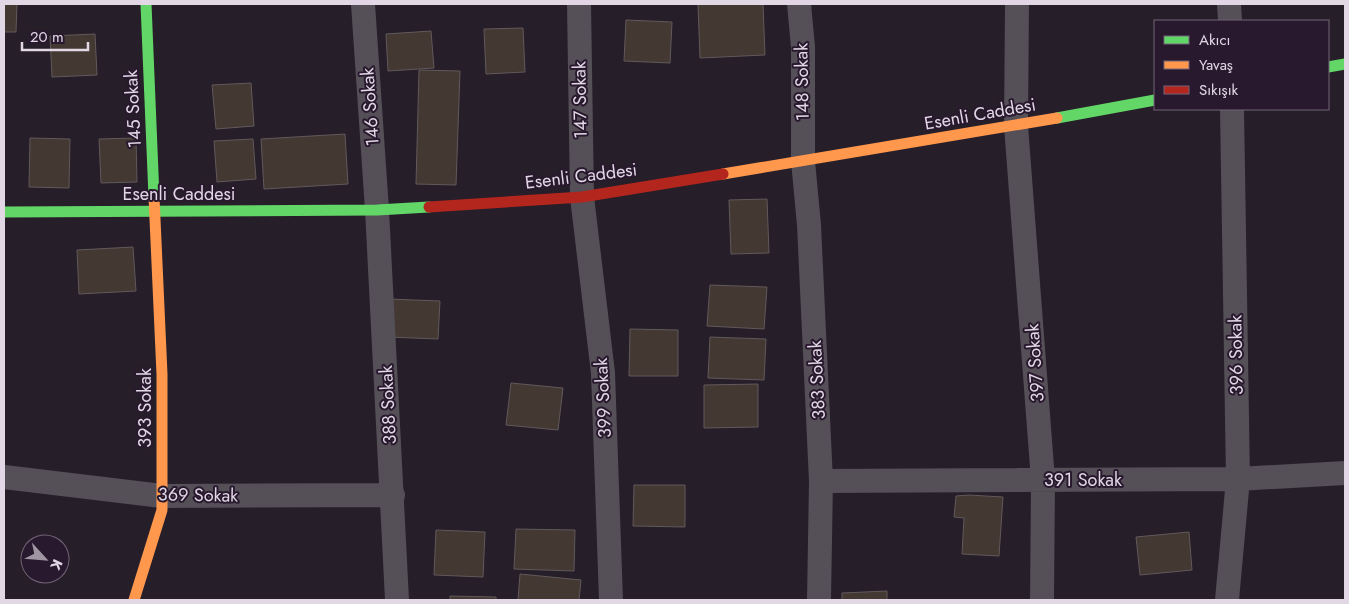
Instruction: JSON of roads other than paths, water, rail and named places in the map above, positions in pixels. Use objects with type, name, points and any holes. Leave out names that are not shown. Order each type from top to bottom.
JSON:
[{"type":"street","name":"145 Sokak","points":[[146,4],[155,212]]},
{"type":"street","name":"146 Sokak","points":[[363,4],[377,210]]},
{"type":"street","name":"147 Sokak","points":[[579,4],[582,197]]},
{"type":"street","name":"148 Sokak","points":[[799,4],[803,47],[803,161]]},
{"type":"street","name":"397 Sokak","points":[[1017,4],[1016,126],[1043,480],[1042,600]]},
{"type":"street","points":[[1229,4],[1230,20]]},
{"type":"street","points":[[1329,67],[1345,64]]},
{"type":"street","name":"Esenli Caddesi","points":[[4,212],[377,210],[582,197],[1016,126],[1154,100]]},
{"type":"street","name":"396 Sokak","points":[[1227,600],[1238,479],[1232,110]]},
{"type":"street","name":"383 Sokak","points":[[803,161],[809,226],[821,481],[819,600]]},
{"type":"street","name":"399 Sokak","points":[[582,197],[603,373],[611,600]]},
{"type":"street","name":"388 Sokak","points":[[377,210],[397,600]]},
{"type":"street","name":"393 Sokak","points":[[136,600],[162,510],[162,374],[155,212]]},
{"type":"street","name":"391 Sokak","points":[[821,481],[1238,479],[1345,473]]},
{"type":"street","name":"369 Sokak","points":[[4,477],[162,496],[393,495]]}]
